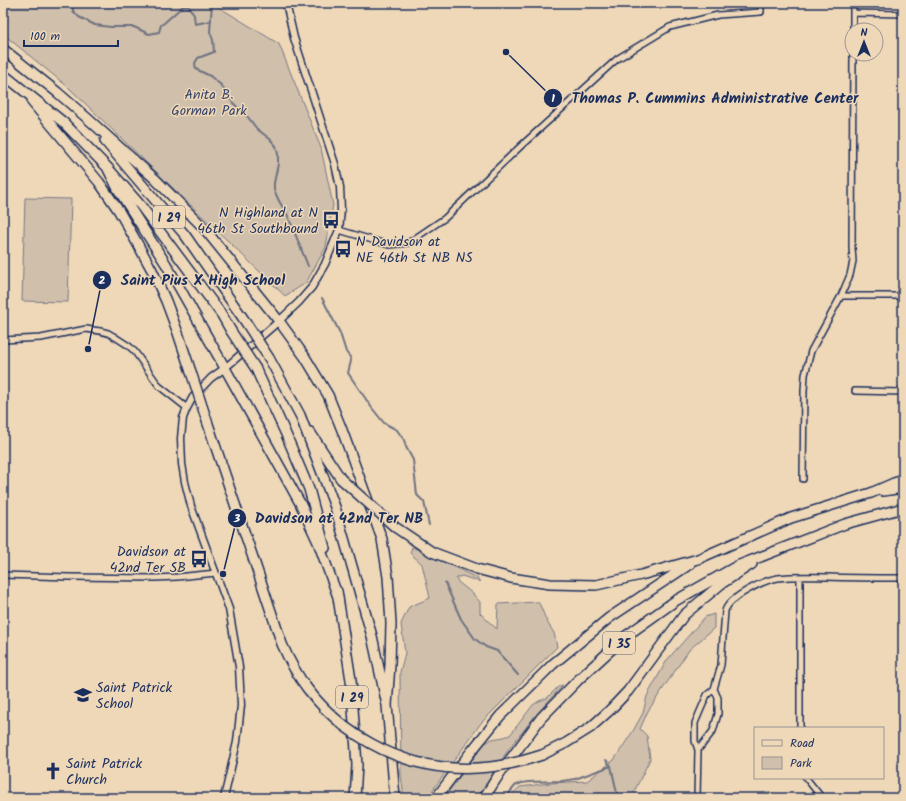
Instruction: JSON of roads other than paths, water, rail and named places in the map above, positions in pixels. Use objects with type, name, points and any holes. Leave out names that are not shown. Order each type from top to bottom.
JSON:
[{"type":"highway","name":"I 29","points":[[3,49],[87,118],[132,174],[186,235],[269,358],[300,415],[335,507],[372,636],[387,705],[396,798]]},
{"type":"highway","name":"I 29","points":[[3,74],[63,122],[107,167],[141,206],[222,315],[256,369],[286,432],[309,489],[338,597],[351,680],[357,766],[355,798]]},
{"type":"highway","points":[[18,86],[100,182],[119,211],[146,258],[166,301],[178,333],[287,656],[296,673],[311,695],[329,714],[369,743],[418,763],[454,768],[480,768],[512,764],[542,755],[566,743],[595,724],[628,691],[684,615],[721,584],[770,553]]},
{"type":"highway","points":[[87,118],[154,178],[203,227],[279,321],[305,357],[328,395],[382,539],[388,577],[390,623],[390,663],[387,705]]},
{"type":"highway","points":[[107,167],[118,188],[166,264],[300,503],[320,548],[338,597]]},
{"type":"highway","points":[[300,415],[341,479],[395,527],[432,552],[477,569],[511,578],[550,584],[596,584],[641,575],[698,559]]},
{"type":"highway","points":[[871,493],[894,482],[903,480]]},
{"type":"highway","name":"I 35","points":[[436,798],[500,716],[553,664],[609,618],[698,559],[791,518],[871,493],[903,488]]},
{"type":"highway","name":"I 35","points":[[484,798],[500,773],[542,718],[578,680],[626,636],[682,597],[737,566],[845,524],[903,508]]},
{"type":"street","points":[[224,798],[237,742],[241,705],[238,667],[229,609],[191,506],[182,464],[181,438],[183,418],[193,397],[211,378],[225,368],[279,321],[312,287],[325,264],[339,230],[341,210],[340,187],[335,164],[294,38],[286,3]]},
{"type":"street","points":[[339,230],[390,245],[408,242],[445,218],[582,89],[617,59],[670,26],[718,15],[761,12],[761,3]]},
{"type":"street","points":[[853,3],[853,22]]},
{"type":"street","points":[[853,13],[903,14]]},
{"type":"street","points":[[803,479],[805,375],[811,351],[841,296],[850,275],[853,261],[853,62]]},
{"type":"street","points":[[841,296],[903,296]]},
{"type":"street","points":[[3,340],[42,338],[86,329],[108,333],[116,336],[129,346],[159,386],[187,408]]},
{"type":"street","points":[[855,391],[903,392]]},
{"type":"street","points":[[3,575],[155,578],[216,573]]},
{"type":"street","points":[[800,577],[800,727]]},
{"type":"street","points":[[697,798],[698,750],[695,741],[695,723],[707,696],[714,689],[721,665],[726,607],[746,591],[776,578],[903,578]]},
{"type":"street","points":[[698,750],[713,732],[718,714],[718,698],[714,689]]},
{"type":"street","points":[[807,779],[822,798]]},
{"type":"street","points":[[900,798],[903,795]]},
{"type":"waterway","points":[[78,3],[73,7],[73,11],[79,17],[95,25],[134,27],[149,34],[159,32],[161,25],[183,6],[189,7],[194,15],[195,24],[211,21]]},
{"type":"waterway","points":[[212,3],[210,32],[213,40],[214,52],[198,58],[195,63],[196,69],[210,76],[221,85],[233,103],[247,116],[257,129],[270,139],[276,146],[278,164],[274,190],[288,216],[308,266]]},
{"type":"waterway","points":[[322,298],[340,333],[346,352],[350,357],[351,361],[348,373],[384,423],[397,430],[404,440],[413,460],[417,495],[424,502],[429,525]]},
{"type":"waterway","points":[[445,583],[461,619],[475,639],[486,647],[497,651],[518,675]]},
{"type":"waterway","points":[[606,760],[611,766],[618,798]]},
{"type":"waterway","points":[[505,798],[516,785],[522,783],[575,779],[611,766]]},
{"type":"place","name":"Thomas P. Cummins Administrative Center","points":[[506,52]]},
{"type":"place","name":"N Highland at N 46th St Southbound","points":[[331,220]]},
{"type":"place","name":"N Davidson at NE 46th St NB NS","points":[[343,249]]},
{"type":"place","name":"Saint Pius X High School","points":[[88,349]]},
{"type":"place","name":"Davidson at 42nd Ter SB","points":[[199,559]]},
{"type":"place","name":"Davidson at 42nd Ter NB","points":[[223,574]]},
{"type":"place","name":"Saint Patrick School","points":[[83,695]]},
{"type":"place","name":"Saint Patrick Church","points":[[53,771]]},
{"type":"park label","name":"Anita B. Gorman Park","points":[[209,102]]}]
